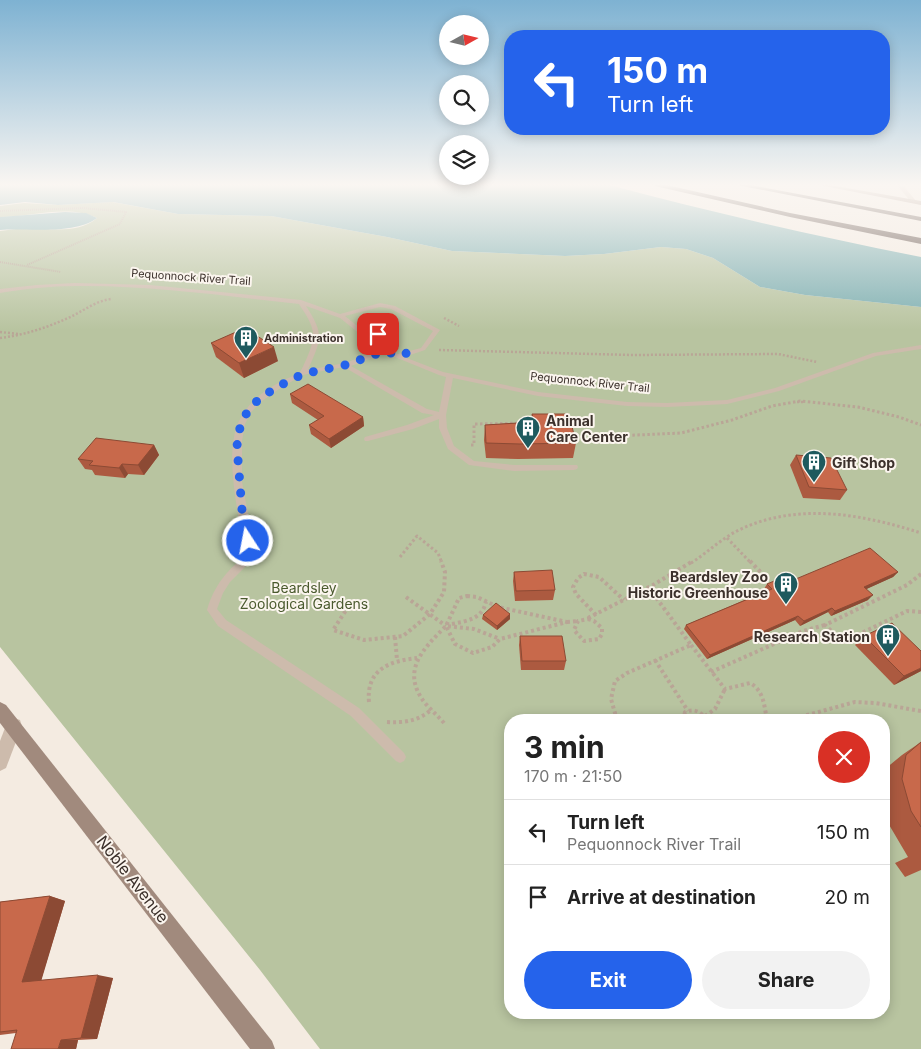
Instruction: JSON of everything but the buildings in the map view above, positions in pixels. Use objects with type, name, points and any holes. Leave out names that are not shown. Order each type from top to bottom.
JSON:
[{"type":"highway","points":[[880,233],[921,241]]},
{"type":"main road","name":"Noble Avenue","points":[[0,710],[264,1049]]},
{"type":"street","points":[[0,762],[14,726]]},
{"type":"lane","points":[[0,291],[61,284],[105,284],[301,302],[338,316],[385,351],[450,376],[538,394],[627,404],[667,405],[727,402],[778,390],[875,354],[921,347]]},
{"type":"lane","points":[[301,302],[318,332],[317,341],[303,374]]},
{"type":"lane","points":[[338,316],[380,305],[393,307],[437,330],[423,348],[399,356]]},
{"type":"lane","points":[[385,351],[345,365],[303,374],[275,388],[257,401],[242,420],[237,447],[238,478],[251,556],[226,578],[216,593],[212,610],[222,623],[355,712],[400,757]]},
{"type":"lane","points":[[345,365],[425,411],[442,415]]},
{"type":"lane","points":[[450,376],[442,415],[442,428],[450,444],[472,463],[514,468],[574,467]]},
{"type":"lane","points":[[368,439],[410,427],[442,415]]},
{"type":"path","points":[[25,266],[100,233]]},
{"type":"path","points":[[0,262],[69,273]]},
{"type":"path","points":[[0,338],[26,335],[78,314],[104,300],[119,298]]},
{"type":"path","points":[[0,332],[26,335]]},
{"type":"path","points":[[378,334],[407,353]]},
{"type":"path","points":[[423,348],[632,355],[778,354],[822,363],[814,366]]},
{"type":"path","points":[[612,443],[616,436],[680,433],[732,420],[772,406],[800,401],[858,408],[900,416],[921,424]]},
{"type":"path","points":[[450,444],[474,445],[474,424],[531,422]]},
{"type":"path","points":[[446,626],[448,636],[455,644],[473,653],[492,647],[500,638],[588,618],[649,588],[705,554],[738,530],[766,520],[808,513],[849,514],[879,519],[921,533]]},
{"type":"path","points":[[352,601],[333,630],[364,640],[403,636],[421,623],[430,614],[444,592],[445,572],[438,553],[417,536],[400,557]]},
{"type":"path","points":[[727,538],[771,583]]},
{"type":"path","points":[[712,672],[803,631],[825,625],[907,585],[921,574]]},
{"type":"path","points":[[596,615],[576,594],[573,587],[581,576],[599,576],[608,582],[624,600]]},
{"type":"path","points":[[649,588],[725,689]]},
{"type":"path","points":[[444,723],[425,704],[417,691],[414,678],[417,658],[423,648],[446,626],[459,598],[472,596],[498,607],[567,622]]},
{"type":"path","points":[[406,597],[446,626],[479,629],[500,638]]},
{"type":"path","points":[[446,626],[478,617],[486,607],[486,602]]},
{"type":"path","points":[[825,625],[843,642],[907,611],[921,612]]},
{"type":"path","points":[[578,621],[574,630],[580,639],[589,642],[596,641],[602,634],[602,628],[596,620],[588,618]]},
{"type":"path","points":[[395,637],[397,660]]},
{"type":"path","points":[[616,714],[612,699],[615,681],[627,673],[691,645]]},
{"type":"path","points":[[370,708],[367,692],[375,673],[397,660],[417,658]]},
{"type":"path","points":[[655,660],[688,711]]},
{"type":"path","points":[[711,714],[715,711],[725,689],[746,683],[755,685],[759,689],[766,714]]},
{"type":"path","points":[[811,714],[855,702],[921,711]]},
{"type":"path","points":[[385,722],[404,723],[416,720],[432,709]]},
{"type":"path","points":[[685,714],[688,711],[694,710],[700,714]]},
{"type":"green space","name":"Beardsley Zoological Gardens","points":[[0,233],[365,233],[452,251],[565,256],[604,254],[661,247],[686,249],[713,258],[760,287],[805,295],[921,307],[921,1049],[320,1049],[260,970],[0,647]]},
{"type":"water","points":[[365,233],[807,233],[921,257],[921,307],[805,295],[760,287],[713,258],[686,249],[661,247],[604,254],[565,256],[452,251]]},
{"type":"place","name":"Administration","points":[[246,359]]},
{"type":"place","name":"Animal Care Center","points":[[528,449]]},
{"type":"place","name":"Gift Shop","points":[[814,483]]},
{"type":"place","name":"Beardsley Zoo Historic Greenhouse","points":[[786,605]]},
{"type":"place","name":"Research Station","points":[[888,657]]},
{"type":"route","points":[[248,541],[238,478],[237,447],[238,433],[247,412],[257,401],[275,388],[303,374],[345,365],[385,351],[399,356],[407,353],[392,345],[378,334]]}]
